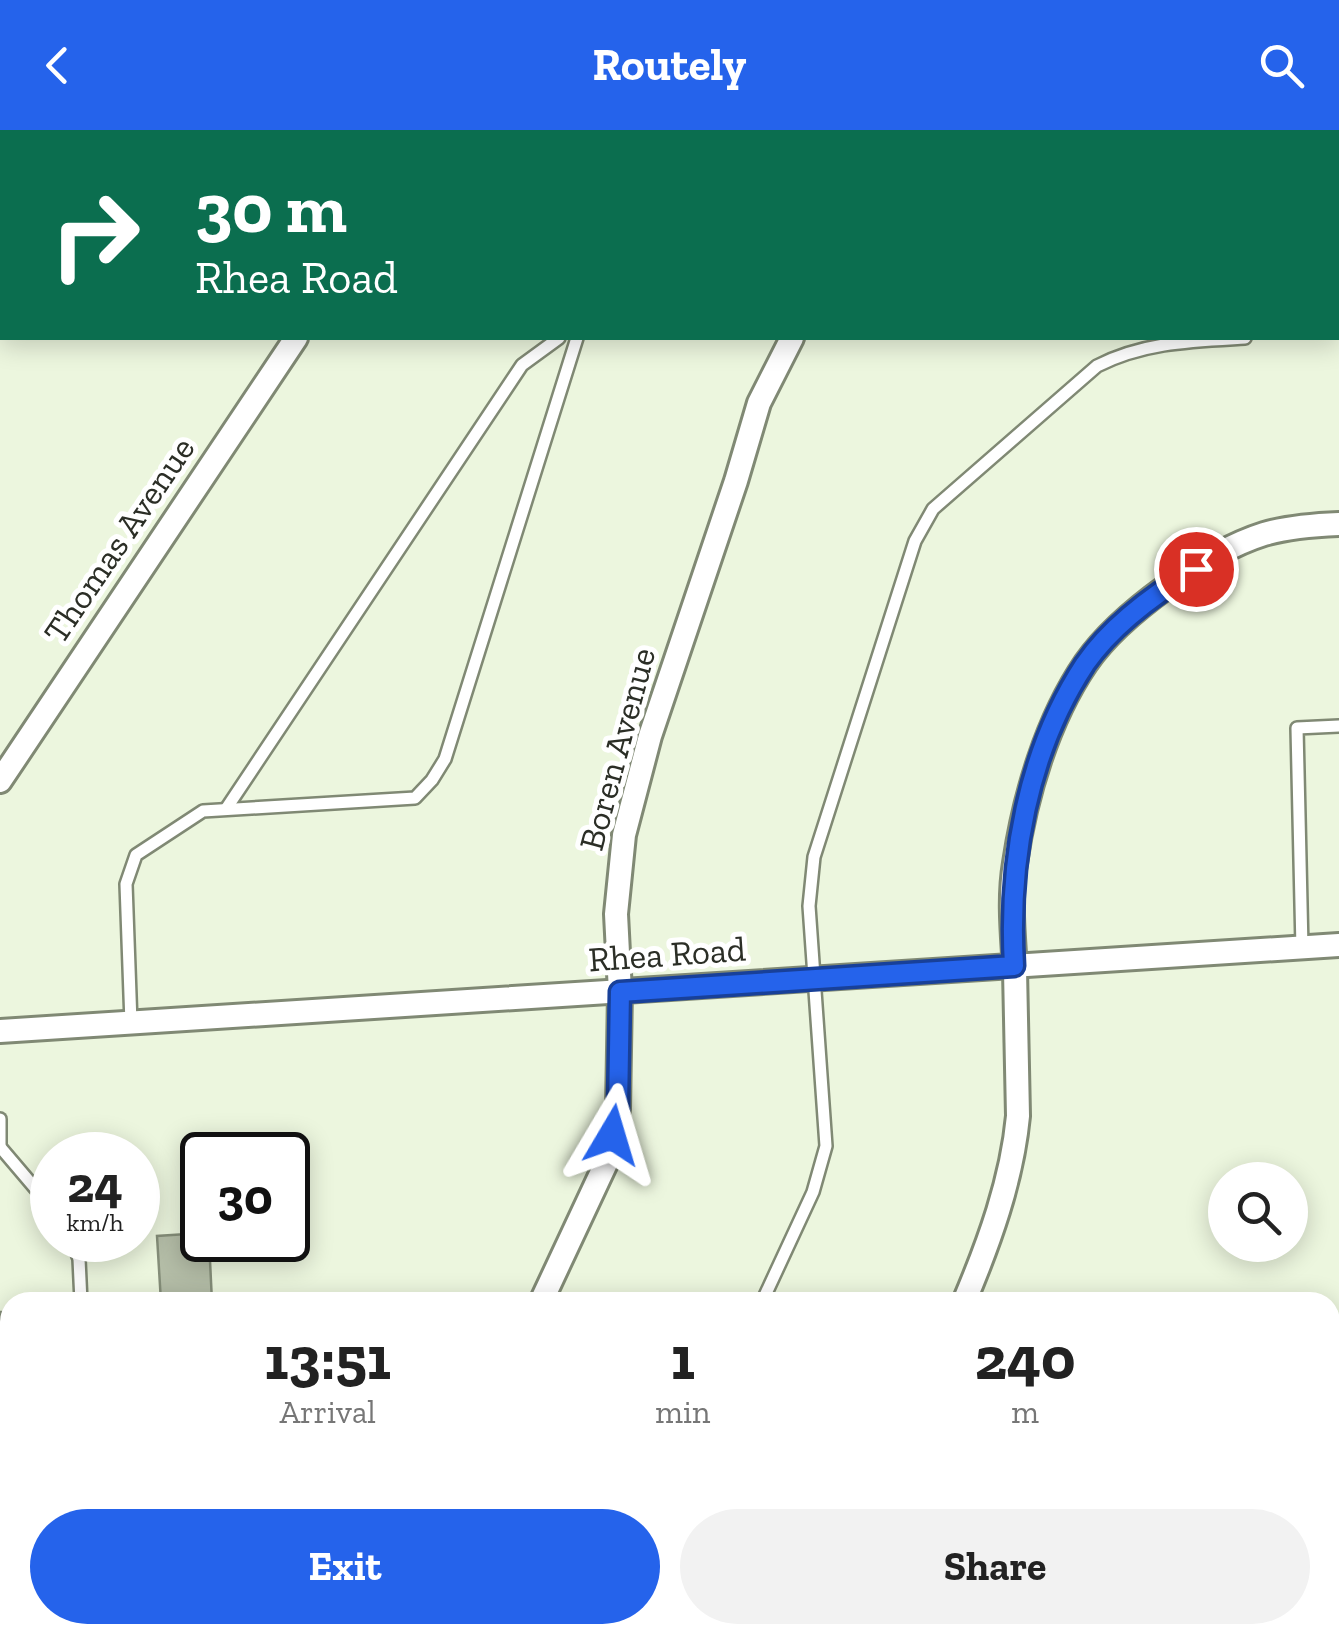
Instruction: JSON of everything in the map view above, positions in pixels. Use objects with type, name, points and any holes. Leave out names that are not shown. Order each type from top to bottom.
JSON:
[{"type":"street","name":"Thomas Avenue","points":[[0,781],[295,340]]},
{"type":"street","name":"Boren Avenue","points":[[546,1292],[606,1161],[618,1109],[620,992],[616,914],[624,835],[650,736],[760,403],[791,340]]},
{"type":"street","points":[[968,1292],[989,1242],[1016,1142],[1014,866],[1028,800],[1055,721],[1087,661],[1162,589],[1261,535],[1339,524]]},
{"type":"street","name":"Rhea Road","points":[[0,1031],[1339,944]]},
{"type":"lane","points":[[226,809],[522,365],[556,340]]},
{"type":"lane","points":[[131,1023],[126,884],[136,855],[203,811],[415,798],[432,780],[445,759],[576,340]]},
{"type":"lane","points":[[767,1292],[813,1192],[826,1146],[813,979],[810,906],[814,857],[915,541],[933,509],[1097,366],[1125,352],[1170,342],[1208,340]]},
{"type":"lane","points":[[1302,948],[1296,728],[1339,726]]},
{"type":"lane","points":[[0,1120],[1,1149],[30,1183]]},
{"type":"lane","points":[[79,1262],[81,1292]]},
{"type":"building","points":[[180,1234],[180,1262],[210,1262],[212,1292],[160,1292],[160,1236]]},
{"type":"route","points":[[612,1135],[618,1109],[620,992],[1014,966],[1014,866],[1028,800],[1055,721],[1087,661],[1162,589],[1196,569]]}]
